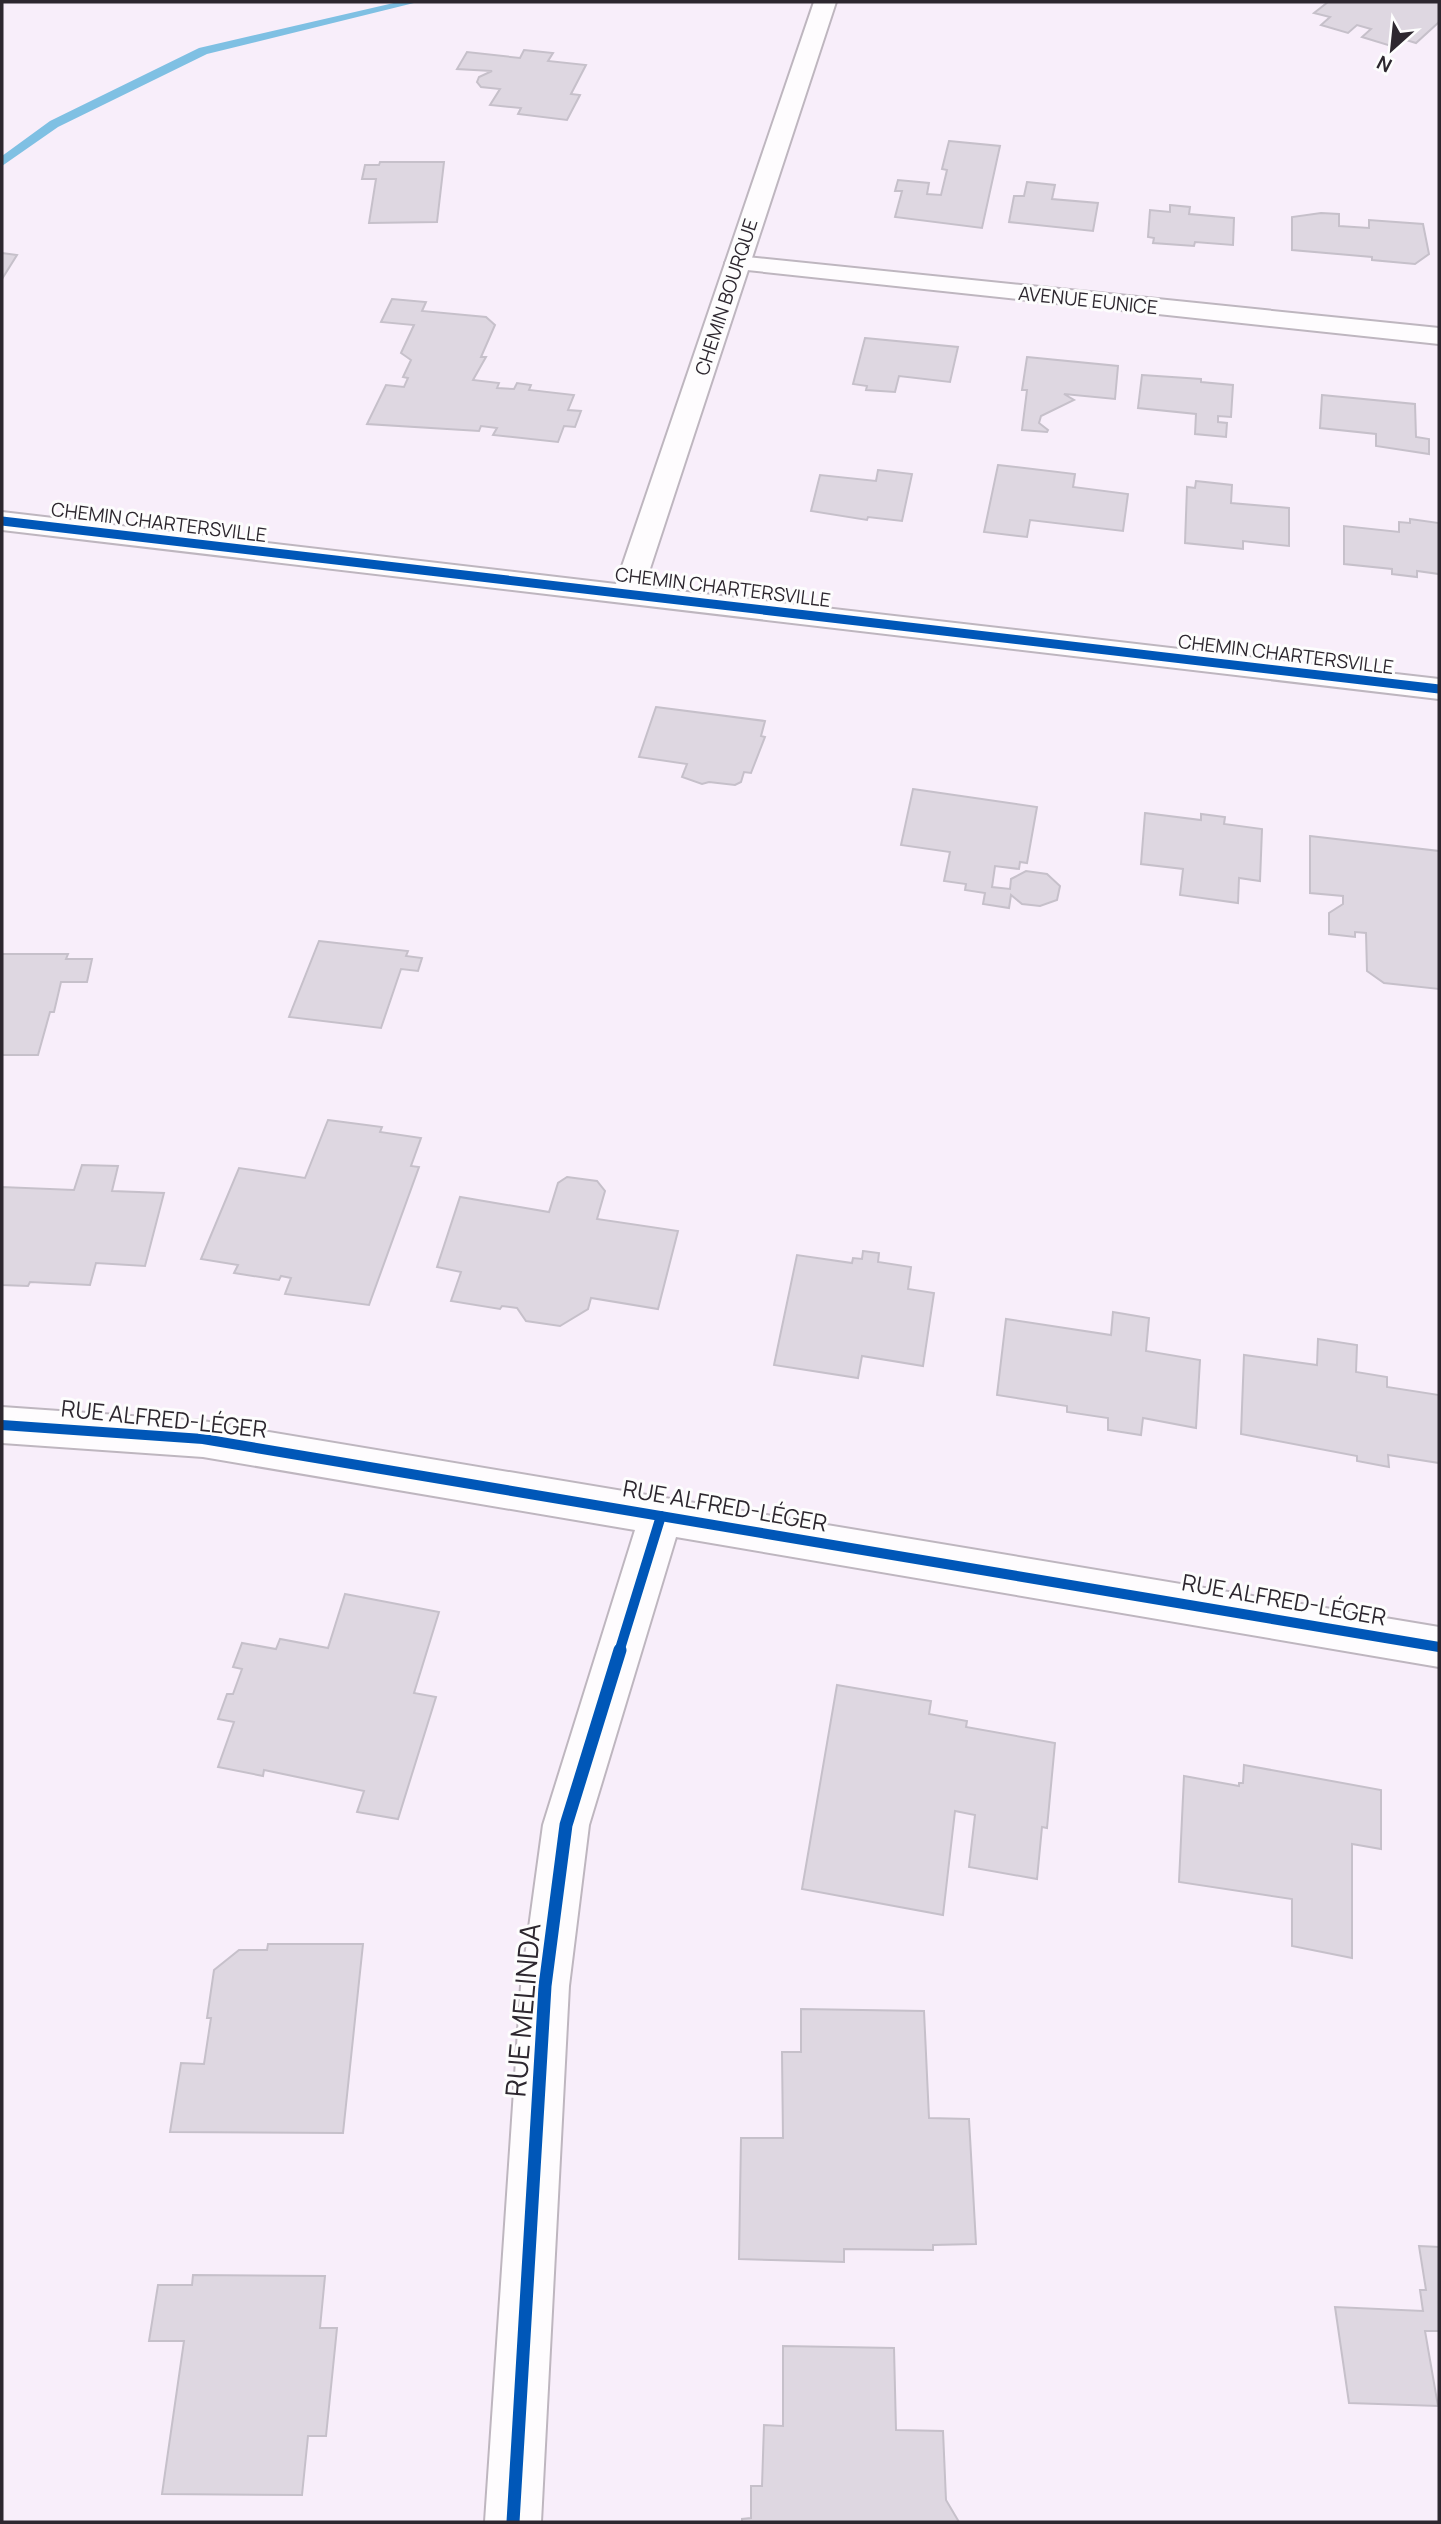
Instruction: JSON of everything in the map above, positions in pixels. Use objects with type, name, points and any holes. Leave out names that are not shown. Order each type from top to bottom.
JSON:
[{"type":"street","name":"CHEMIN BOURQUE","points":[[627,593],[825,2]]},
{"type":"street","name":"AVENUE EUNICE","points":[[737,263],[1439,336]]},
{"type":"street","name":"CHEMIN CHARTERSVILLE","points":[[2,521],[1439,689]]},
{"type":"street","name":"RUE ALFRED-LÉGER","points":[[2,1425],[99,1430],[203,1440],[1439,1647]]},
{"type":"street","name":"RUE MELINDA","points":[[513,2522],[545,1986],[566,1825],[661,1516]]},
{"type":"building","points":[[1328,2],[1439,2],[1439,22],[1416,43],[1400,38],[1391,46],[1362,37],[1371,29],[1357,25],[1348,33],[1321,25],[1330,17],[1314,13]]},
{"type":"building","points":[[524,50],[553,53],[548,61],[586,65],[571,94],[580,95],[567,120],[518,114],[521,108],[490,105],[500,89],[481,87],[477,82],[479,77],[492,71],[457,69],[467,52],[520,58]]},
{"type":"building","points":[[949,141],[1000,146],[982,228],[895,217],[902,191],[895,191],[898,180],[929,183],[927,194],[941,195],[947,170],[942,169]]},
{"type":"building","points":[[380,162],[444,162],[437,222],[369,223],[376,179],[362,179],[365,165],[379,165]]},
{"type":"building","points":[[1027,182],[1055,185],[1052,199],[1098,203],[1093,231],[1009,222],[1014,196],[1024,196]]},
{"type":"building","points":[[1170,205],[1190,207],[1189,214],[1234,218],[1233,245],[1153,243],[1154,238],[1148,237],[1150,210],[1170,212]]},
{"type":"building","points":[[1321,213],[1339,214],[1339,226],[1369,228],[1369,220],[1423,224],[1429,254],[1415,264],[1292,250],[1292,217]]},
{"type":"building","points":[[2,253],[17,255],[2,279]]},
{"type":"building","points":[[392,299],[426,302],[422,311],[486,317],[495,325],[481,357],[486,357],[473,380],[499,383],[497,388],[514,389],[517,383],[531,385],[529,390],[574,395],[568,410],[581,411],[575,427],[564,426],[558,442],[493,435],[497,428],[481,426],[479,431],[367,424],[386,385],[404,387],[408,378],[403,377],[411,360],[401,353],[414,325],[381,322]]},
{"type":"building","points":[[865,338],[958,347],[950,382],[899,376],[895,392],[866,390],[867,386],[853,384]]},
{"type":"building","points":[[1027,357],[1118,366],[1115,399],[1064,394],[1074,400],[1041,416],[1039,423],[1047,432],[1022,430],[1027,390],[1022,390]]},
{"type":"building","points":[[1142,375],[1201,379],[1201,382],[1233,385],[1231,417],[1218,416],[1218,422],[1227,423],[1226,437],[1195,434],[1196,414],[1138,408]]},
{"type":"building","points":[[1322,395],[1415,404],[1416,437],[1429,439],[1429,454],[1376,446],[1376,434],[1320,428]]},
{"type":"building","points":[[998,465],[1075,474],[1073,487],[1128,494],[1123,531],[1030,520],[1027,537],[984,532]]},
{"type":"building","points":[[878,470],[912,474],[902,521],[868,517],[867,520],[811,511],[820,475],[876,481]]},
{"type":"building","points":[[1196,481],[1232,485],[1231,503],[1289,508],[1289,546],[1243,541],[1243,549],[1185,543],[1187,487],[1195,488]]},
{"type":"building","points":[[1410,519],[1439,523],[1439,574],[1417,571],[1417,577],[1392,574],[1392,569],[1344,564],[1344,526],[1399,532],[1399,522],[1410,523]]},
{"type":"building","points":[[656,707],[765,721],[761,736],[765,737],[751,773],[744,772],[741,782],[735,785],[709,782],[702,784],[682,777],[687,764],[639,757]]},
{"type":"building","points":[[913,789],[1037,807],[1027,863],[1020,862],[1019,869],[995,866],[992,887],[1010,889],[1011,879],[1026,871],[1047,874],[1060,886],[1057,900],[1040,906],[1022,904],[1011,895],[1009,908],[983,904],[985,893],[965,890],[966,884],[944,881],[950,852],[901,845]]},
{"type":"building","points":[[1145,813],[1201,820],[1201,814],[1225,817],[1224,824],[1262,829],[1260,881],[1239,878],[1238,903],[1180,895],[1183,869],[1141,864]]},
{"type":"building","points":[[1310,836],[1439,851],[1439,989],[1384,983],[1367,971],[1366,933],[1355,932],[1355,937],[1329,934],[1329,913],[1343,904],[1343,896],[1310,893]]},
{"type":"building","points":[[319,941],[408,951],[406,956],[422,958],[418,971],[401,969],[381,1028],[289,1017]]},
{"type":"building","points":[[2,954],[68,954],[66,959],[92,959],[87,982],[61,982],[54,1012],[50,1012],[38,1055],[2,1055]]},
{"type":"building","points":[[328,1120],[382,1127],[380,1132],[421,1138],[411,1166],[419,1167],[369,1305],[285,1294],[291,1278],[281,1276],[279,1280],[234,1273],[238,1265],[201,1259],[239,1168],[305,1178]]},
{"type":"building","points":[[82,1165],[118,1166],[112,1191],[164,1193],[145,1266],[96,1263],[90,1285],[30,1282],[28,1286],[2,1285],[2,1187],[74,1190]]},
{"type":"building","points":[[567,1177],[597,1181],[605,1191],[597,1219],[678,1231],[658,1309],[591,1298],[588,1309],[560,1326],[526,1321],[517,1308],[502,1306],[500,1309],[451,1301],[461,1272],[437,1267],[460,1197],[549,1212],[558,1183]]},
{"type":"building","points":[[863,1251],[879,1253],[878,1262],[911,1267],[908,1289],[934,1293],[923,1366],[862,1356],[858,1378],[774,1365],[797,1255],[852,1263],[853,1258],[862,1259]]},
{"type":"building","points":[[1113,1312],[1149,1318],[1146,1351],[1200,1360],[1196,1428],[1143,1418],[1141,1435],[1108,1430],[1108,1418],[1067,1412],[1067,1406],[997,1395],[1006,1319],[1111,1335]]},
{"type":"building","points":[[1318,1339],[1357,1345],[1356,1372],[1387,1377],[1387,1387],[1439,1395],[1439,1463],[1388,1455],[1389,1467],[1357,1461],[1357,1456],[1241,1434],[1244,1355],[1317,1365]]},
{"type":"building","points":[[345,1594],[439,1612],[414,1693],[436,1697],[398,1819],[357,1812],[364,1791],[264,1770],[263,1776],[218,1767],[234,1722],[218,1719],[227,1694],[233,1694],[242,1669],[233,1667],[242,1643],[276,1649],[280,1639],[328,1648]]},
{"type":"building","points":[[837,1685],[931,1701],[929,1714],[967,1721],[966,1727],[1055,1743],[1047,1828],[1042,1827],[1037,1879],[969,1867],[975,1815],[955,1811],[943,1915],[802,1889]]},
{"type":"building","points":[[1244,1765],[1381,1790],[1381,1849],[1352,1844],[1352,1958],[1292,1946],[1292,1899],[1179,1882],[1184,1776],[1239,1786],[1239,1783],[1243,1783]]},
{"type":"building","points":[[268,1944],[363,1944],[343,2133],[170,2132],[181,2063],[204,2064],[214,1970],[239,1950],[267,1950]]},
{"type":"building","points":[[801,2009],[924,2011],[929,2118],[969,2119],[976,2244],[933,2245],[933,2250],[844,2249],[844,2262],[739,2259],[741,2138],[783,2138],[782,2052],[801,2052]]},
{"type":"building","points":[[1419,2246],[1439,2247],[1439,2331],[1425,2331],[1438,2406],[1349,2403],[1335,2307],[1423,2311],[1420,2290],[1426,2290]]},
{"type":"building","points":[[193,2275],[325,2276],[320,2328],[337,2328],[326,2436],[308,2436],[302,2495],[162,2494],[184,2341],[149,2341],[158,2285],[192,2285]]},
{"type":"building","points":[[783,2346],[894,2348],[896,2430],[943,2431],[946,2500],[959,2522],[742,2522],[742,2519],[751,2518],[751,2486],[762,2486],[764,2425],[783,2426]]},
{"type":"waterway","points":[[2,162],[54,124],[203,51],[412,2]]},
{"type":"cycle path","points":[[2,521],[1439,689]]},
{"type":"cycle path","points":[[2,1425],[203,1439],[1439,1647]]},
{"type":"cycle path","points":[[513,2522],[545,1986],[566,1825],[661,1516]]}]
